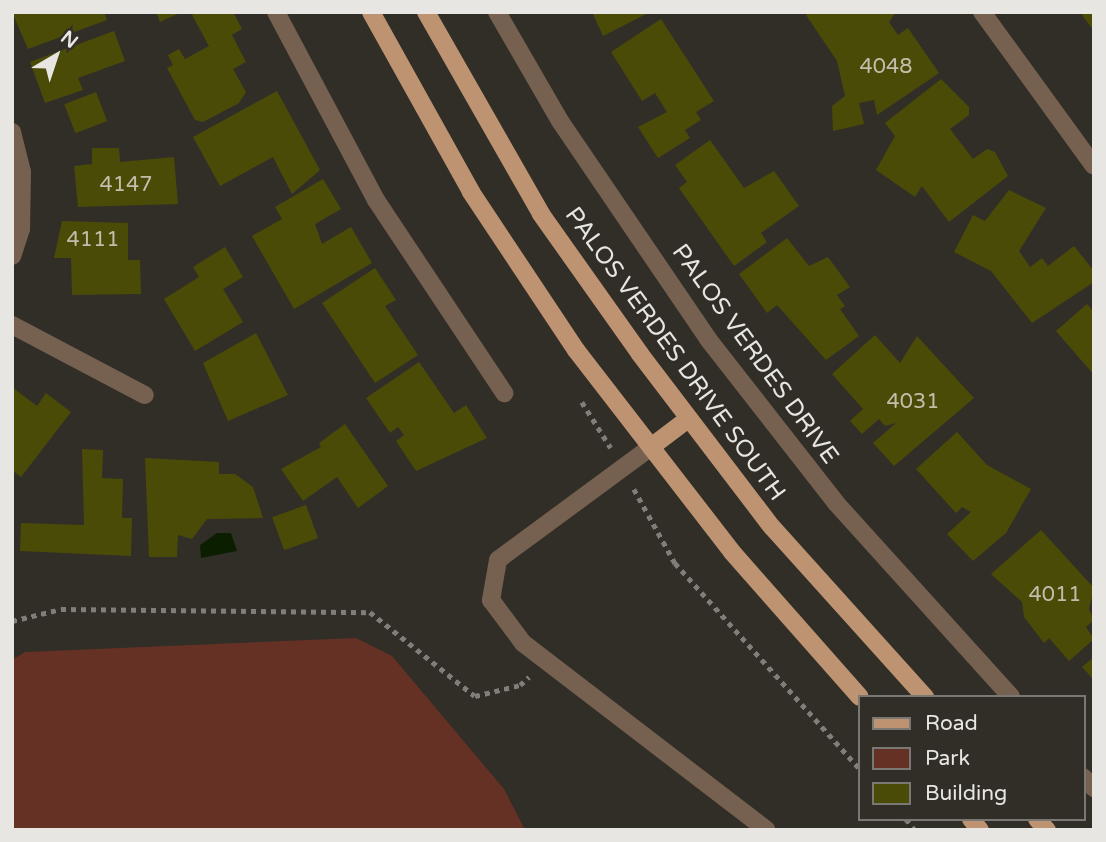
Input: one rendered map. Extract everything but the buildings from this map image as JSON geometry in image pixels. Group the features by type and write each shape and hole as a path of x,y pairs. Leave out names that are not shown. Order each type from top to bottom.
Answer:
{"main road":[{"path":"371,12 471,192 576,350 732,552 858,695"},
{"name":"PALOS VERDES DRIVE SOUTH","path":"425,12 541,214 688,418 772,527 923,695"},
{"path":"651,447 688,418"}],"street":[{"path":"276,12 376,200 504,393"},
{"name":"PALOS VERDES DRIVE","path":"497,12 560,121 708,339 836,503 1009,695"},
{"path":"982,12 1094,166"},
{"path":"12,132 22,172 21,229 12,256"},
{"path":"12,325 145,395"},
{"path":"651,447 498,560 491,600 523,643 767,830"}],"path":[{"path":"12,621 61,609 370,612 475,696 520,685 546,660"}],"green space":[{"path":"356,638 392,656 504,789 525,830 12,830 12,660 25,652"}],"shaded area":[{"path":"217,533 231,533 237,551 201,558 200,545"}]}
